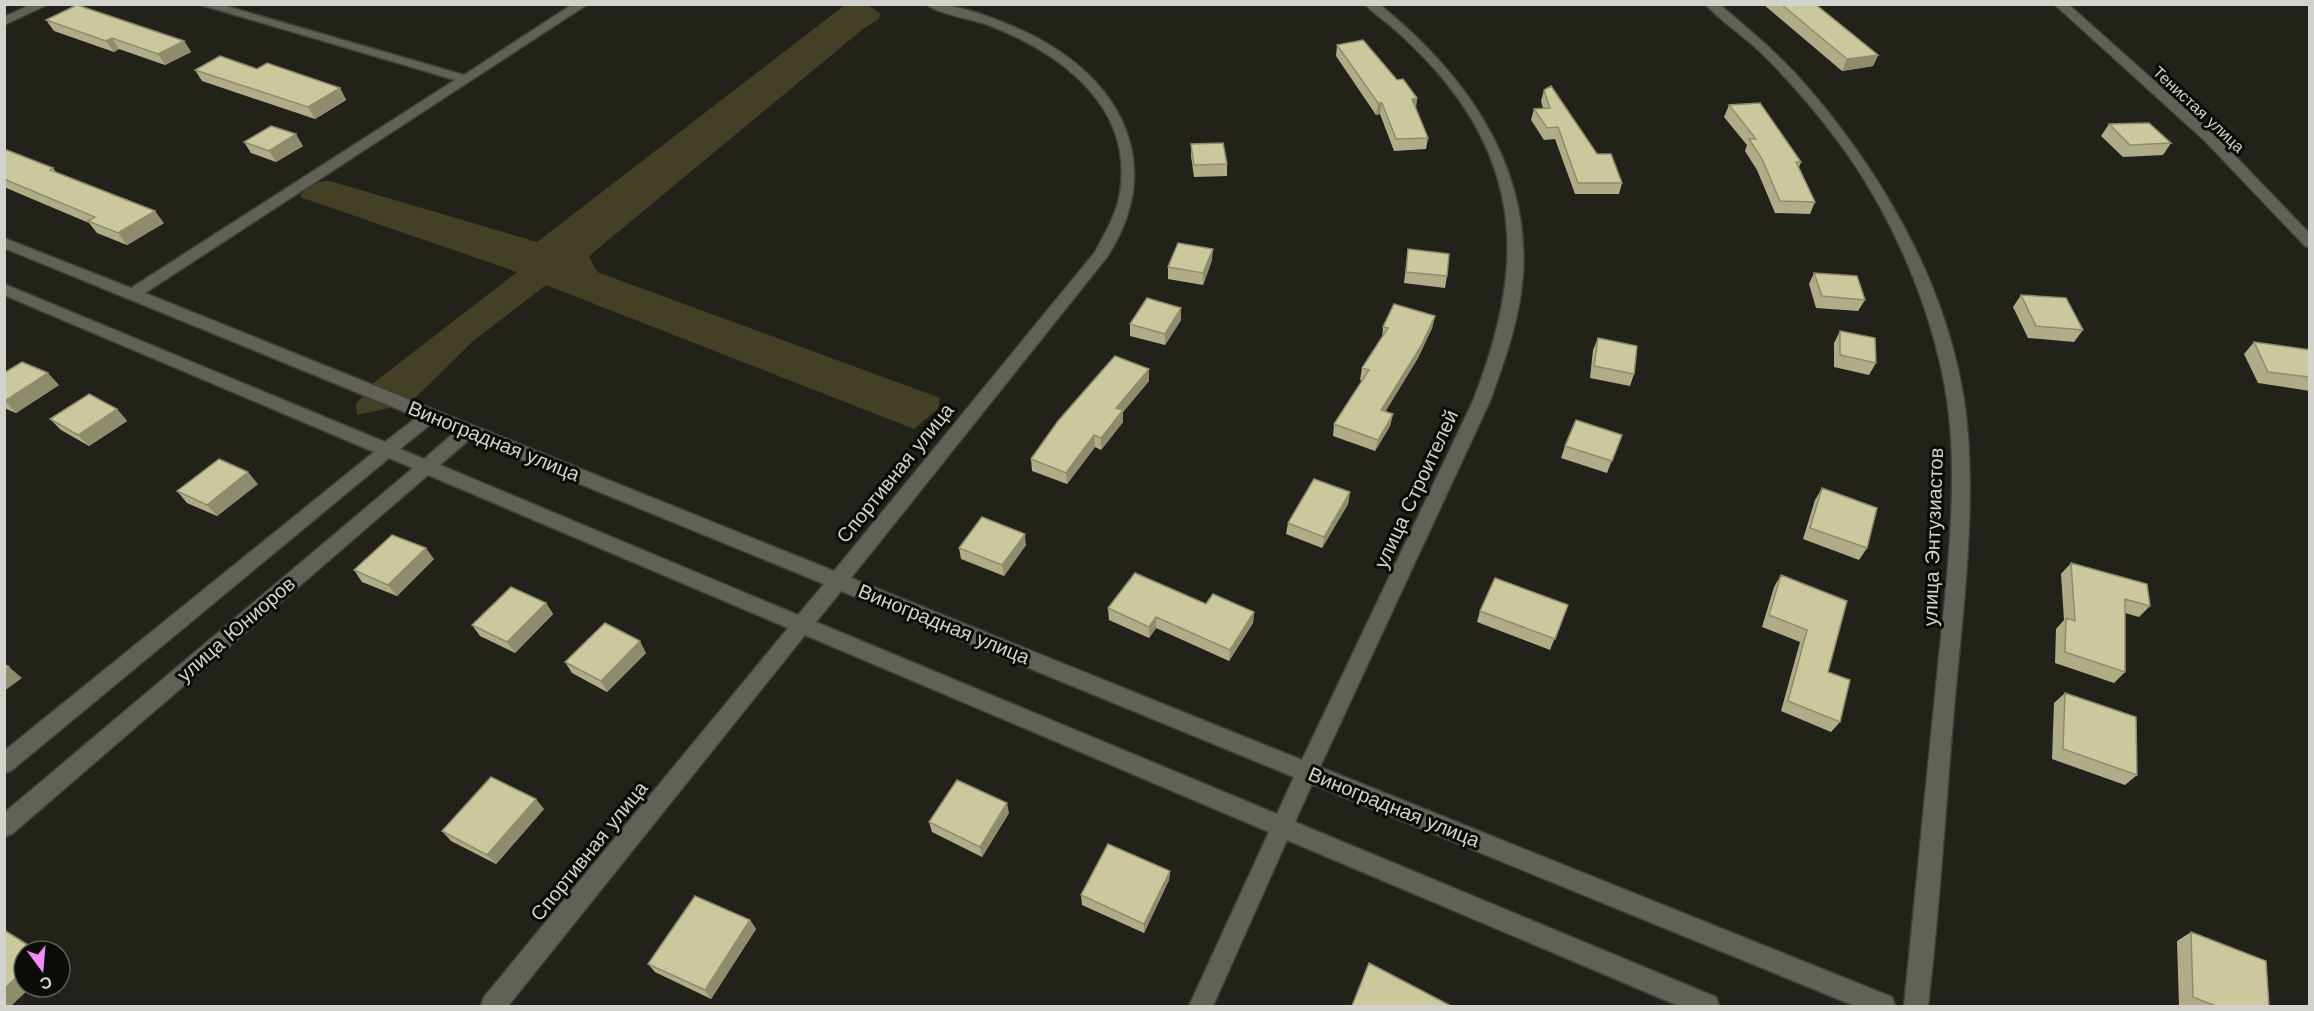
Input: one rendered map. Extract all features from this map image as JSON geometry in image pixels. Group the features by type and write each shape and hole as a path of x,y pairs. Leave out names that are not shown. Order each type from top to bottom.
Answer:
{"street":[{"path":"4,22 43,4"},
{"path":"204,4 465,79"},
{"path":"133,294 582,4"},
{"name":"Спортивная улица","path":"493,1006 1102,254 1123,212 1129,173 1124,136 1106,100 1075,66 1032,39 960,8 932,4"},
{"name":"улица Строителей","path":"1202,1006 1307,772 1479,409 1510,324 1516,241 1507,185 1487,134 1456,85 1418,43 1371,4"},
{"name":"улица Энтузиастов","path":"1711,4 1790,75 1857,157 1885,201 1908,246 1927,292 1947,360 1959,433 1959,556 1916,1006"},
{"name":"Тенистая улица","path":"2060,4 2210,138 2310,243"},
{"name":"Виноградная улица","path":"4,242 1883,1006"},
{"path":"4,289 1707,1006"},
{"name":"улица Юниоров","path":"4,764 429,415"},
{"name":"улица Юниоров","path":"4,827 468,431"}],"shaded area":[{"path":"845,5 867,5 880,13 879,19 863,29 589,256 597,272 940,398 938,409 914,429 546,285 472,342 416,397 398,406 357,415 356,404 376,381 517,272 300,197 308,186 330,181 537,242"}],"building":[{"path":"1781,4 1815,4 1878,55 1847,59"},
{"path":"77,5 184,41 158,54 112,38 106,41 46,20"},
{"path":"1363,40 1397,80 1403,79 1417,98 1412,99 1428,138 1396,139 1382,103 1378,103 1337,45"},
{"path":"220,56 257,69 267,63 340,88 308,107 195,70"},
{"path":"1551,86 1597,154 1611,154 1622,183 1578,183 1558,127 1547,128 1534,109 1550,108 1544,90"},
{"path":"1760,103 1801,162 1796,162 1815,202 1780,201 1762,159 1749,139 1756,139 1729,105"},
{"path":"2149,123 2171,143 2130,145 2109,124"},
{"path":"271,126 296,134 269,151 244,142"},
{"path":"1223,143 1227,164 1194,165 1191,144"},
{"path":"4,149 53,168 50,170 155,211 118,233 88,221 95,217 4,179"},
{"path":"1178,243 1213,249 1203,273 1168,267"},
{"path":"1408,249 1449,254 1447,276 1406,272"},
{"path":"1814,273 1857,276 1865,300 1822,296"},
{"path":"2021,295 2066,298 2083,330 2036,326"},
{"path":"1147,298 1181,308 1165,334 1130,324"},
{"path":"1394,304 1435,316 1421,346 1381,410 1393,414 1378,440 1334,424 1369,370 1362,368 1388,328 1383,327"},
{"path":"1840,331 1875,338 1876,363 1840,355"},
{"path":"1598,338 1637,346 1634,374 1594,366"},
{"path":"2254,342 2310,350 2310,377 2268,372"},
{"path":"1115,356 1149,369 1116,408 1123,410 1101,438 1094,435 1066,473 1031,459 1058,421"},
{"path":"22,362 48,373 5,401 4,373"},
{"path":"89,394 117,409 78,435 50,419"},
{"path":"1576,420 1622,435 1612,461 1565,446"},
{"path":"219,459 248,472 207,505 177,491"},
{"path":"1314,479 1350,492 1324,537 1288,523"},
{"path":"1822,488 1877,508 1867,548 1810,528"},
{"path":"982,517 1025,534 1002,565 959,548"},
{"path":"392,535 426,548 388,585 354,570"},
{"path":"2071,563 2147,584 2150,606 2125,599 2125,672 2065,652 2066,618 2075,621"},
{"path":"1135,573 1206,604 1213,594 1254,612 1230,650 1156,617 1149,627 1108,608"},
{"path":"1781,575 1847,601 1828,672 1850,680 1840,722 1788,701 1807,630 1769,615"},
{"path":"1495,578 1568,605 1555,639 1480,611"},
{"path":"511,587 546,603 507,642 472,625"},
{"path":"605,623 640,641 601,681 565,662"},
{"path":"2065,693 2136,717 2137,775 2063,749"},
{"path":"491,777 536,799 487,855 442,831"},
{"path":"957,780 1007,803 980,847 929,822"},
{"path":"1108,844 1170,871 1144,924 1081,895"},
{"path":"695,896 750,920 705,990 648,964"},
{"path":"4,930 18,939 12,939 12,981 4,989"},
{"path":"2191,932 2266,961 2269,1006 2216,1006 2193,997"},
{"path":"1369,963 1451,1006 1352,1006"}]}
